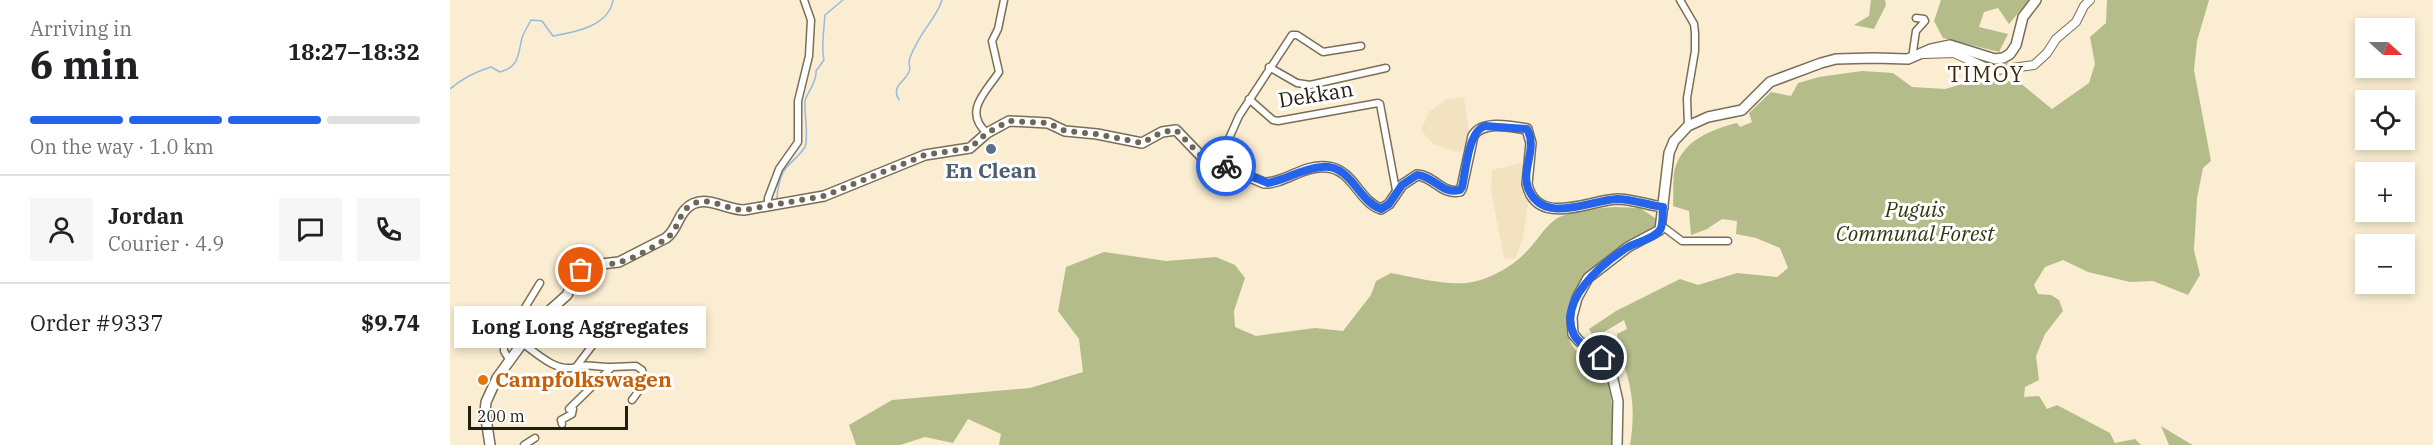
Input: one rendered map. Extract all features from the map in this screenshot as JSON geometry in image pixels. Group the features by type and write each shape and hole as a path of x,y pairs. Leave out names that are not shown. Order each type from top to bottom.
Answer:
{"main road":[{"path":"1617,445 1618,401 1611,371 1602,358 1579,341 1574,334 1572,317 1577,298 1588,278 1628,247 1657,233 1662,226 1669,153 1674,141 1688,126 1708,117 1742,110 1770,82 1836,59 1916,56 1940,46 1950,45 1995,59 2003,58 2010,54 2016,45 2023,17 2036,0"},
{"path":"490,445 485,420 486,402 497,378 546,312 567,295 576,275 581,270 592,265 619,262 666,238 672,233 682,212 690,205 704,201 737,210 831,194 925,155 970,148 987,133 1009,121 1048,123 1065,131 1097,134 1142,143 1162,132 1176,130 1201,156 1268,183 1308,169 1325,166 1335,168 1355,185 1370,203 1381,209 1389,204 1396,190 1417,175 1430,179 1445,190 1460,190 1476,130 1485,126 1514,127 1527,129 1531,136 1527,184 1529,191 1539,202 1564,210 1616,199 1663,207"}],"street":[{"path":"768,206 768,198 778,169 798,142 798,101 810,47 811,20 804,0"},
{"path":"987,133 978,120 977,108 981,97 999,72 992,41 998,29 1004,0"},
{"path":"1680,0 1694,24 1695,33 1695,51 1687,98 1688,126"},
{"path":"1916,18 1925,21 1916,31 1916,56 1954,53 1998,70 2034,65 2047,53 2056,39 2076,22 2084,6 2090,0"},
{"path":"1218,162 1234,124 1292,34 1323,52 1361,46"},
{"path":"1269,67 1297,83 1310,85 1386,68"},
{"name":"Dekkan","path":"1249,99 1273,120 1278,121 1380,104 1396,190"},
{"path":"1662,226 1682,241 1728,240"},
{"path":"510,360 504,351 504,342 540,282"},
{"path":"576,367 598,338"},
{"path":"522,344 559,368 589,364 601,368 636,366 642,370 644,377 632,400"},
{"path":"562,424 561,420 572,414 573,410 568,409 612,367"},
{"path":"524,445 535,438"}],"shaded area":[{"path":"1464,97 1470,137 1468,148 1458,152 1433,144 1421,130 1429,112 1447,99"},
{"path":"1522,163 1529,198 1523,238 1515,259 1504,258 1491,191 1492,170"}],"green space":[{"path":"1871,0 1885,0 1886,5 1874,29 1854,25 1869,16"},
{"path":"1941,0 2029,0 2009,24 1998,8 1984,12 1979,27 2008,34 1999,52 1943,38 1934,21"},
{"name":"Puguis Communal Forest","path":"2107,0 2209,0 2197,41 2194,70 2211,161 2203,168 2197,198 2194,250 2200,275 2188,295 2153,281 2130,282 2088,272 2063,260 2045,267 2034,285 2038,294 2051,295 2059,300 2063,311 2045,334 2036,356 2039,380 2025,387 2024,397 2039,396 2047,409 2057,405 2110,433 2115,443 2135,439 2141,445 1630,445 1632,401 1617,334 1627,329 1624,320 1594,338 1589,329 1616,311 1680,279 1698,285 1737,273 1777,277 1788,268 1780,248 1756,238 1736,234 1737,221 1722,219 1707,229 1691,235 1689,211 1673,206 1675,168 1679,158 1691,143 1717,129 1737,123 1740,127 1752,122 1749,113 1771,92 1791,96 1798,83 1819,77 1862,71 1893,73 1912,87 1945,89 1980,79 2019,82 2052,109 2089,83 2095,64 2090,37 2106,23"},
{"path":"1615,207 1640,208 1655,218 1657,224 1642,237 1627,243 1607,257 1588,274 1579,285 1571,303 1568,322 1570,340 1576,351 1607,372 1615,426 1611,445 999,445 1001,434 968,419 953,443 925,437 900,445 856,445 849,425 892,400 1030,388 1083,372 1079,339 1058,311 1066,267 1104,252 1166,261 1216,257 1235,265 1245,278 1234,311 1235,327 1256,336 1315,328 1343,331 1371,295 1376,281 1391,273 1444,282 1465,283 1480,280 1514,263 1556,219 1576,212"},
{"path":"2161,426 2189,443 2193,445 2169,445"}],"waterway":[{"path":"450,89 469,76 485,69 491,67 500,72 511,67 517,59 522,38 531,20 542,21 553,36 581,30 605,16 613,0"},
{"path":"777,199 779,183 784,171 805,147 805,101 815,80 816,71 824,60 825,15 843,0"},
{"path":"899,100 896,91 910,71 911,55 942,0"}],"way so far":[{"path":"581,270 596,264 619,262 659,243 671,235 682,212 699,201 744,210 824,196 925,155 970,148 987,133 1009,121 1048,123 1065,131 1097,134 1142,143 1162,132 1176,130 1201,156 1226,166"}],"place":[{"name":"En Clean","path":"991,149"},
{"name":"Long Long Aggregates","path":"581,270"},
{"name":"Campfolkswagen","path":"483,380"}],"district":[{"name":"TIMOY","path":"1986,74"}],"route":[{"path":"1226,166 1264,183 1271,183 1308,169 1325,166 1335,168 1344,174 1370,203 1381,209 1389,204 1396,190 1417,175 1430,179 1445,190 1451,192 1460,190 1473,136 1478,128 1485,126 1527,129 1531,136 1527,172 1528,188 1539,202 1559,210 1616,199 1663,207 1660,230 1628,247 1597,270 1588,278 1577,298 1571,324 1574,334 1579,341 1602,358"}]}
